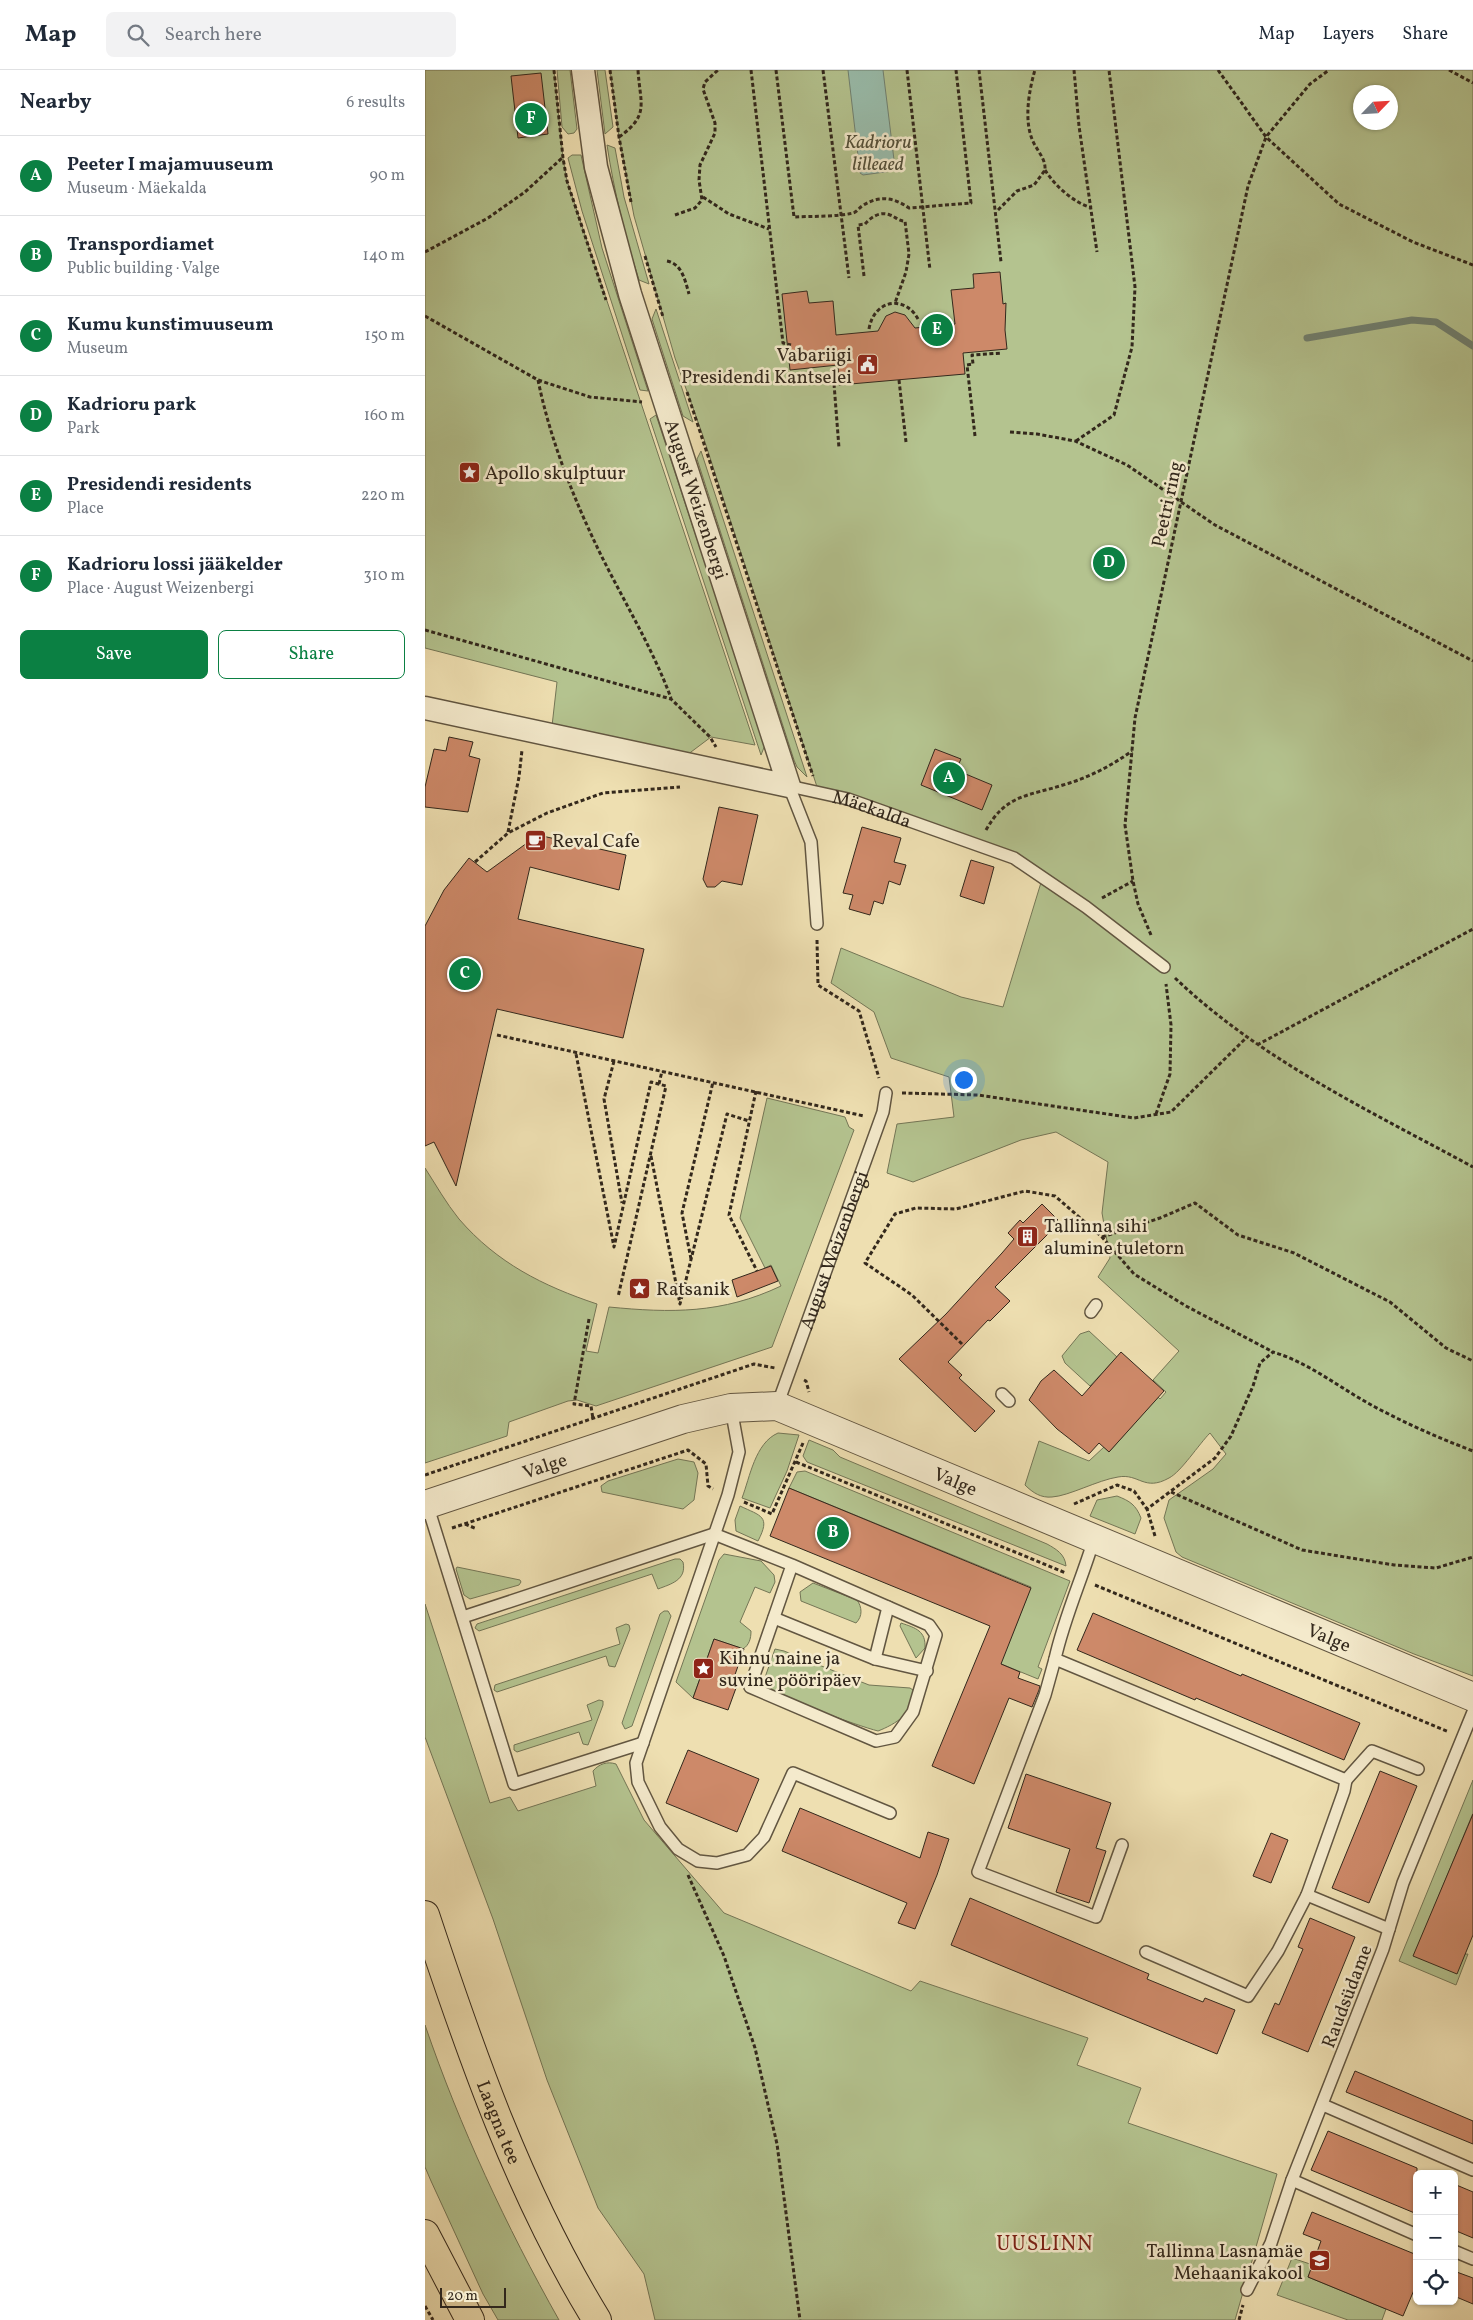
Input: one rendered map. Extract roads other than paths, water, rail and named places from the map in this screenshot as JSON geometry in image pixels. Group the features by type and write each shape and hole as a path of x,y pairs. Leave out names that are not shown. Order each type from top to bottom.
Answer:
{"main road":[{"name":"Laagna tee","path":"425,1915 499,2122 541,2219 597,2320"},
{"path":"425,2234 470,2320"}],"street":[{"name":"August Weizenbergi","path":"583,70 596,166 612,232 630,294 789,786"},
{"name":"Mäekalda","path":"425,708 789,786"},
{"name":"Valge","path":"426,1505 521,1475 683,1419 731,1408 777,1406 1473,1697"}],"lane":[{"name":"Mäekalda","path":"789,786 848,799 1014,858 1086,907 1164,968"},
{"name":"August Weizenbergi","path":"789,786 811,842 817,924"},
{"name":"August Weizenbergi","path":"777,1406 883,1112 886,1093"},
{"path":"731,1408 739,1452 728,1495 636,1763 638,1782 660,1827 678,1850 698,1861 717,1863 747,1855 764,1837 793,1773 890,1812"},
{"path":"426,1505 437,1533 515,1784 643,1743"},
{"path":"463,1618 714,1534 792,1565 929,1625 936,1636 927,1671 913,1712 895,1737 875,1741 750,1687 792,1565"},
{"path":"1094,1539 1082,1580 1060,1639 1045,1695 978,1872 1096,1917 1122,1845"},
{"path":"875,1659 888,1607"},
{"path":"773,1618 875,1659 927,1671"},
{"path":"1055,1659 1346,1780"},
{"name":"Raudsüdame","path":"1247,2290 1271,2243 1292,2180 1323,2106 1389,1929 1403,1883 1464,1738 1473,1712"},
{"path":"1147,1952 1248,1996 1278,1950 1307,1895 1344,1792 1346,1780 1371,1751 1418,1769"},
{"path":"1307,1895 1389,1929"},
{"path":"1323,2106 1473,2170"},
{"path":"1292,2180 1413,2233"},
{"path":"1458,2253 1473,2259"}],"waterway":[{"path":"1307,338 1412,320 1436,322 1473,346"}],"place":[{"name":"Kadrioru lossi jääkelder","path":"531,119"},
{"name":"Presidendi residents","path":"937,330"},
{"name":"Vabariigi Presidendi Kantselei","path":"868,365"},
{"name":"Apollo skulptuur","path":"469,472"},
{"name":"Kadrioru park","path":"1109,563"},
{"name":"Peeter I majamuuseum","path":"949,778"},
{"name":"Reval Cafe","path":"536,840"},
{"name":"Kumu kunstimuuseum","path":"465,974"},
{"name":"Tallinna sihi alumine tuletorn","path":"1028,1236"},
{"name":"Ratsanik","path":"640,1288"},
{"name":"Transpordiamet","path":"833,1533"},
{"name":"Kihnu naine ja suvine pööripäev","path":"703,1668"},
{"name":"Tallinna Lasnamäe Mehaanikakool","path":"1319,2261"}],"district":[{"name":"UUSLINN","path":"1045,2243"}],"park label":[{"name":"Kadrioru lilleaed","path":"878,152"}]}
